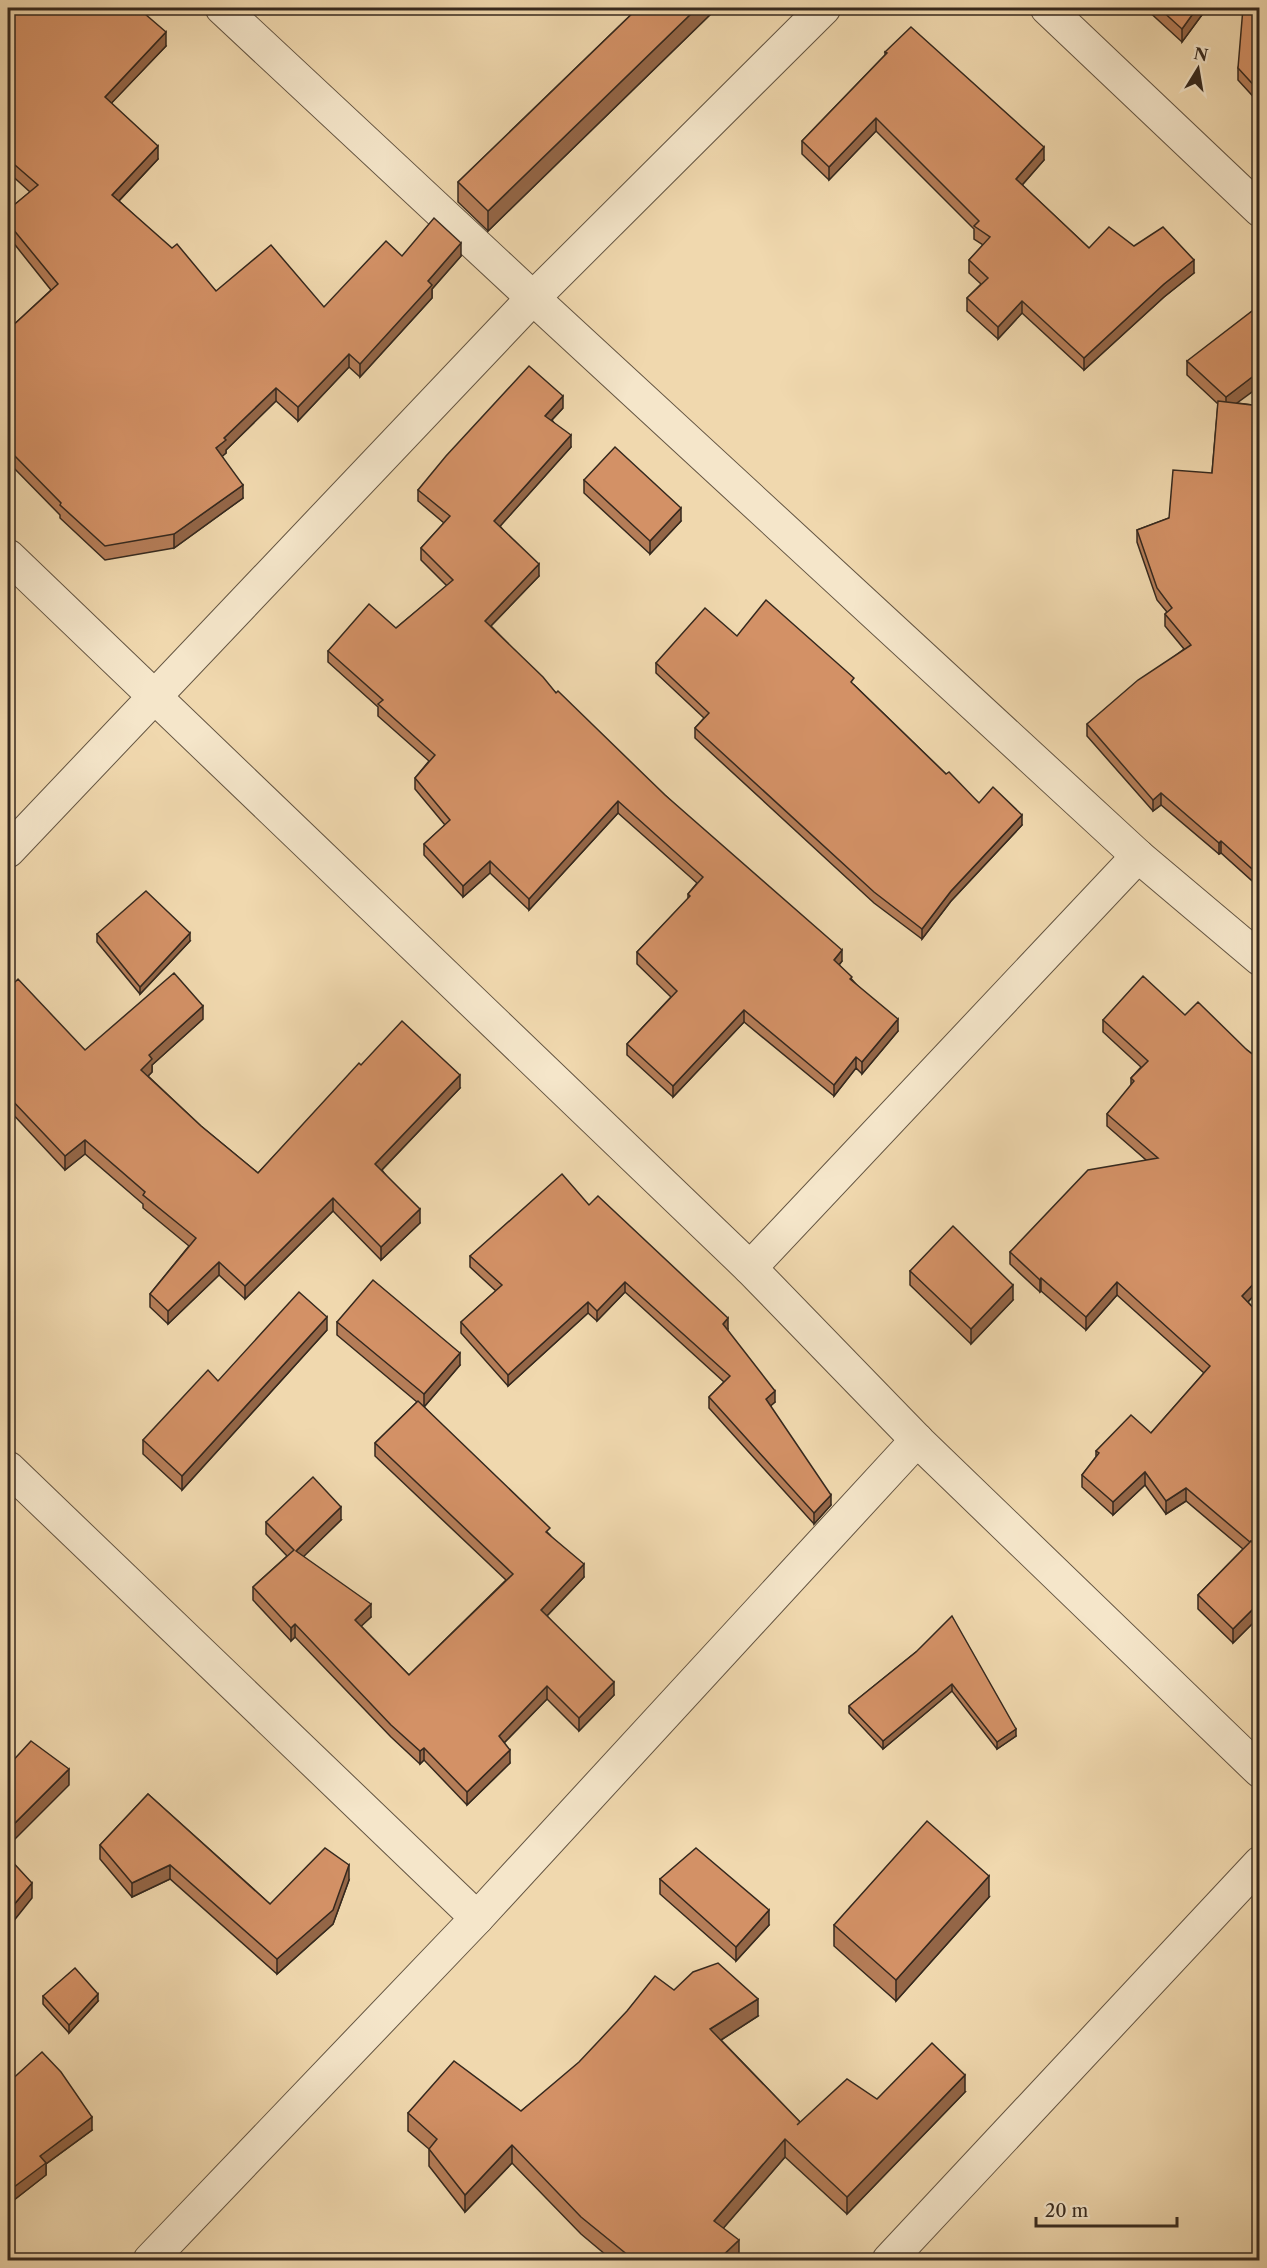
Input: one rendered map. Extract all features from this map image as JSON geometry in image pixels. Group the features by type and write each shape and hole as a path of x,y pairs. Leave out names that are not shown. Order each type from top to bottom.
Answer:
{"street":[{"path":"222,8 1138,856 1260,959"},
{"path":"8,851 533,298 824,8"},
{"path":"1047,8 1260,210"},
{"path":"8,556 750,1269 917,1440 1260,1771"},
{"path":"750,1269 1138,856"},
{"path":"150,2260 477,1918 917,1440"},
{"path":"8,1468 477,1918"},
{"path":"889,2260 1260,1863"}],"building":[{"path":"8,8 93,8 98,13 103,8 138,8 166,32 105,97 158,146 112,195 172,248 177,244 216,291 271,245 324,307 386,241 402,256 434,218 461,243 428,281 432,285 360,364 349,354 298,407 276,388 224,438 226,440 216,448 243,485 174,534 105,546 60,505 61,503 8,449 8,330 58,284 8,223 8,210 38,185 8,159"},
{"path":"638,8 697,8 488,211 458,182"},
{"path":"1159,8 1197,8 1182,29"},
{"path":"1243,8 1260,8 1260,92 1238,68"},
{"path":"911,27 1044,147 1016,179 1089,248 1109,227 1134,246 1163,227 1194,260 1164,284 1084,358 1022,301 998,327 967,298 988,278 969,260 990,237 974,226 979,221 876,118 829,167 802,141"},
{"path":"1256,308 1260,311 1260,371 1226,397 1187,361"},
{"path":"529,366 563,396 545,416 571,435 494,521 539,564 485,621 543,677 556,693 558,691 665,795 842,950 834,960 852,977 850,979 898,1019 862,1062 856,1057 834,1085 744,1010 673,1086 627,1044 677,991 637,952 690,896 688,894 703,877 618,801 529,899 490,861 463,886 424,844 450,820 415,778 435,755 378,704 383,700 328,651 369,604 396,628 453,580 421,548 450,516 418,490 446,456"},
{"path":"1218,401 1260,406 1260,876 1161,793 1153,800 1087,724 1138,680 1191,645 1165,614 1172,608 1157,588 1137,530 1169,518 1173,470 1212,473"},
{"path":"615,447 681,508 650,541 584,480"},
{"path":"766,600 854,678 851,682 946,774 949,772 979,803 993,787 1022,815 951,891 922,929 874,892 695,728 709,713 656,663 705,608 737,636"},
{"path":"146,891 190,933 140,987 97,934"},
{"path":"174,973 203,1006 149,1055 152,1059 141,1070 201,1126 258,1173 359,1063 361,1065 402,1021 460,1075 375,1164 420,1209 381,1247 333,1198 245,1286 219,1262 168,1311 150,1294 196,1238 143,1195 145,1192 85,1140 65,1156 8,1096 8,989 18,979 85,1050"},
{"path":"1143,976 1185,1015 1198,1002 1260,1060 1260,1277 1242,1296 1260,1315 1260,1550 1186,1488 1166,1501 1145,1472 1113,1502 1082,1475 1099,1453 1096,1451 1131,1415 1151,1433 1210,1366 1117,1282 1086,1317 1010,1252 1088,1170 1158,1158 1107,1114 1134,1081 1131,1078 1148,1061 1103,1020"},
{"path":"562,1174 589,1205 598,1196 728,1318 723,1324 775,1391 766,1399 831,1495 814,1513 709,1397 730,1376 625,1282 597,1311 588,1302 508,1375 461,1322 502,1285 470,1256"},
{"path":"953,1226 1013,1285 971,1329 910,1271"},
{"path":"373,1280 460,1353 424,1394 337,1322"},
{"path":"299,1292 327,1317 182,1476 143,1440 208,1370 218,1381"},
{"path":"418,1401 550,1528 546,1532 584,1564 541,1610 614,1682 579,1718 547,1686 499,1736 510,1750 467,1792 424,1748 420,1751 391,1725 295,1624 291,1628 253,1587 294,1550 266,1522 313,1477 341,1507 296,1551 371,1604 355,1620 409,1675 513,1574 375,1443"},
{"path":"1251,1541 1260,1550 1260,1602 1233,1629 1198,1595"},
{"path":"952,1616 1016,1729 997,1742 952,1684 883,1741 849,1706 916,1652"},
{"path":"31,1741 69,1769 8,1830 8,1766"},
{"path":"148,1794 270,1904 325,1848 349,1865 333,1910 277,1959 170,1865 132,1883 100,1845"},
{"path":"927,1821 989,1876 896,1980 834,1925"},
{"path":"696,1848 769,1910 736,1947 660,1879"},
{"path":"8,1857 32,1883 8,1912"},
{"path":"718,1963 758,1999 710,2029 800,2122 797,2125 847,2079 877,2099 932,2043 965,2075 847,2197 785,2139 714,2221 739,2240 718,2260 634,2260 581,2217 512,2145 465,2195 429,2149 437,2139 408,2113 454,2061 521,2111 579,2062 627,2011 655,1976 674,1990 693,1972"},
{"path":"75,1968 98,1994 69,2025 43,1996"},
{"path":"42,2052 61,2072 92,2117 40,2156 46,2163 14,2187 8,2179 8,2083"}]}
